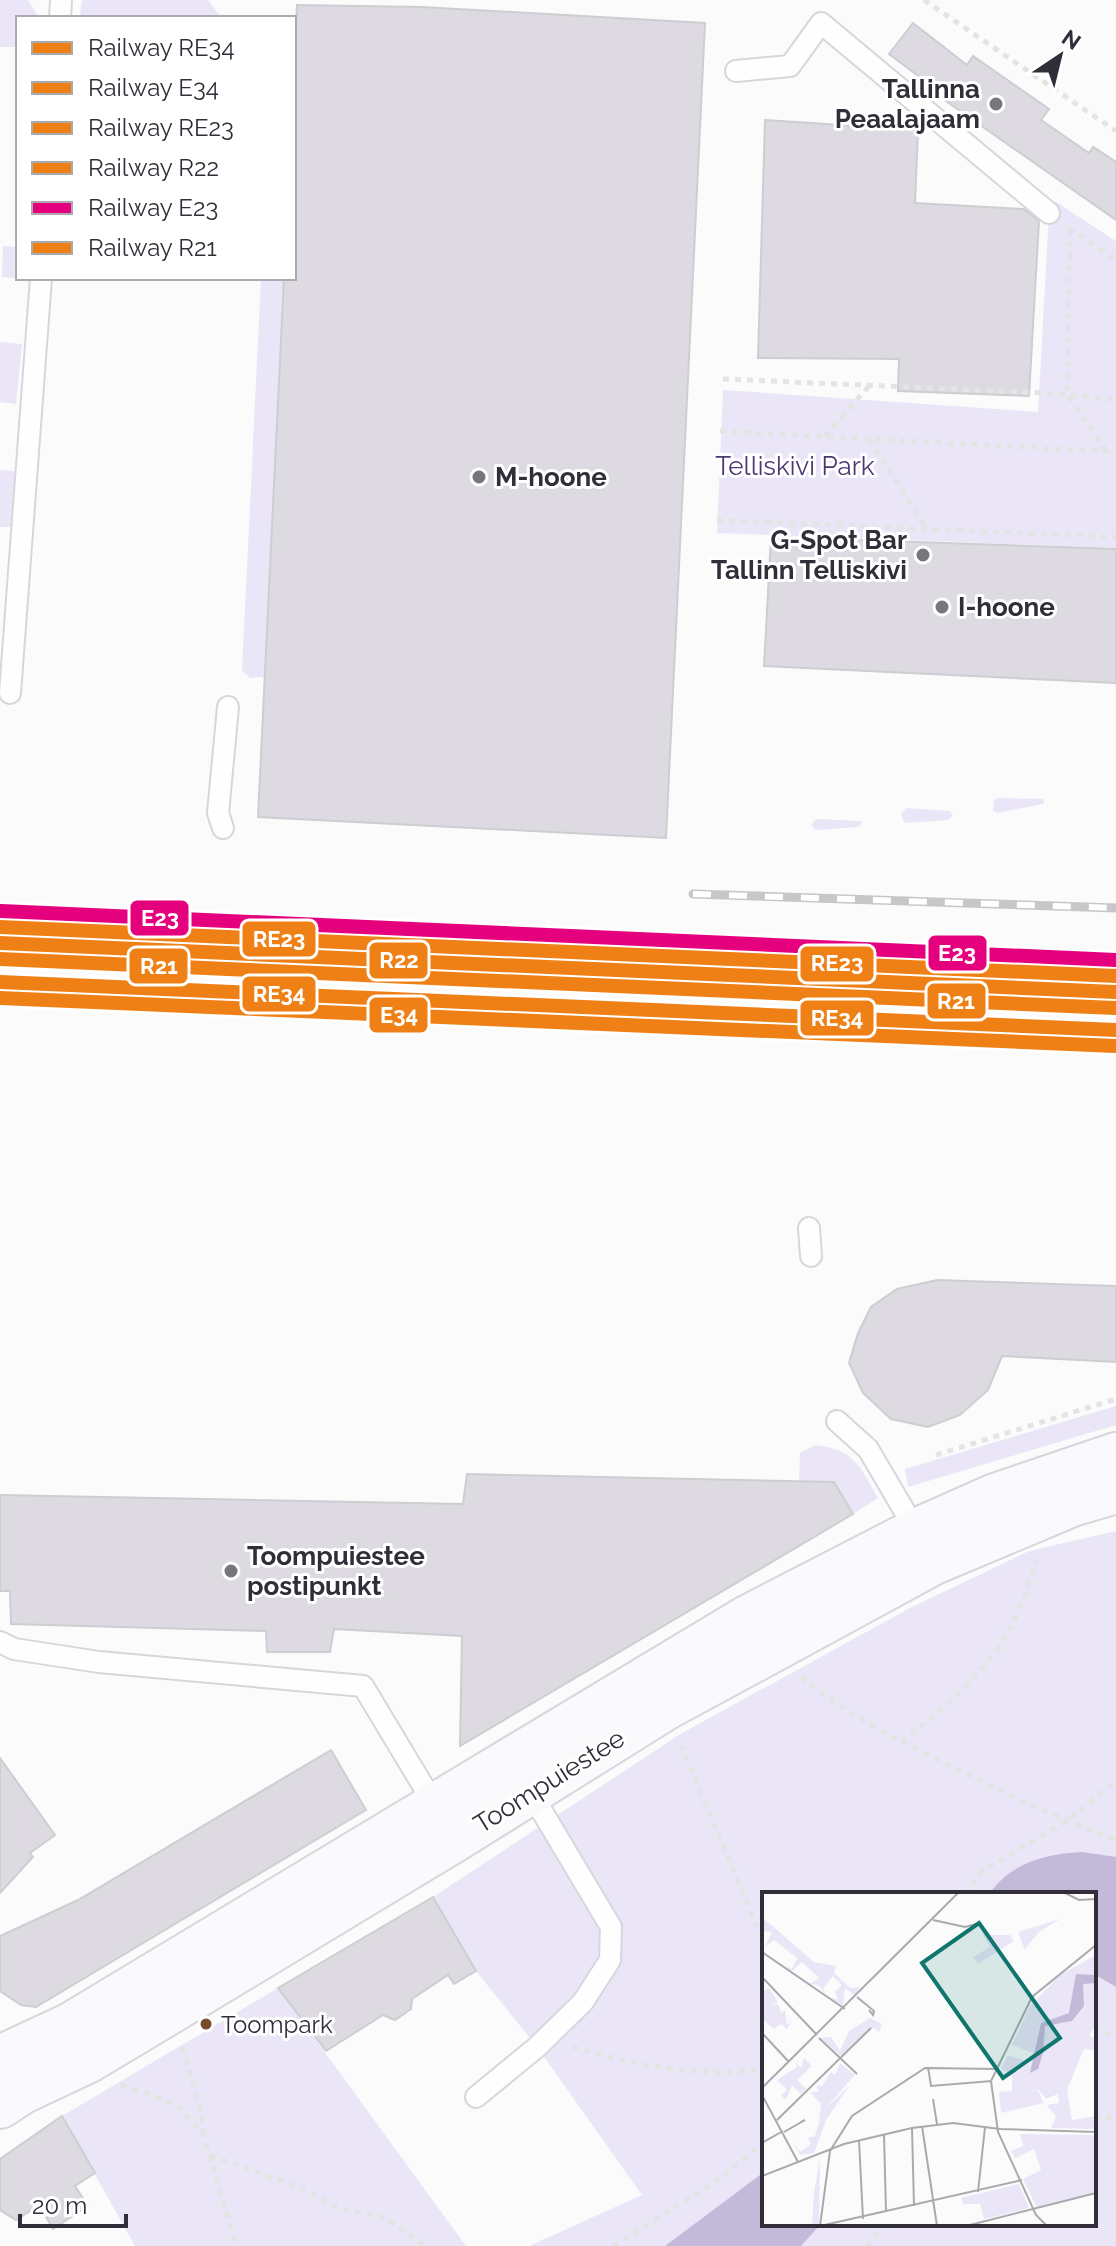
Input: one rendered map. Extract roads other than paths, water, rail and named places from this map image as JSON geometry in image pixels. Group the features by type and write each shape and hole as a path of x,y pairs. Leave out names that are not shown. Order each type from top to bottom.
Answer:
{"main road":[{"name":"Toompuiestee","path":"0,2058 69,2026 446,1822 531,1793 925,1546 995,1496 1116,1455"},
{"name":"Toompuiestee","path":"0,2106 23,2091 89,2060 747,1618 925,1546 1116,1491"}],"lane":[{"path":"736,71 790,66 821,23 1049,213"},
{"path":"10,693 41,280"},
{"path":"223,828 218,813 228,707"},
{"path":"809,1228 811,1256"},
{"path":"837,1421 868,1449 925,1546"},
{"path":"0,1642 14,1649 99,1662 363,1686 446,1822"},
{"path":"476,2097 583,2002 610,1960 611,1927 531,1793"}],"railway":[{"path":"693,894 1116,908"}],"rail line":[{"name":"E23","path":"1,911 1116,960"},
{"name":"RE23","path":"0,927 1116,976"},
{"name":"R22","path":"0,943 1115,992"},
{"name":"R21","path":"0,959 1115,1008"},
{"name":"RE34","path":"0,982 1116,1030"},
{"name":"E34","path":"0,998 1115,1046"}],"place":[{"name":"Tallinna Peaalajaam","path":"996,104"},
{"name":"M-hoone","path":"479,477"},
{"name":"G-Spot Bar Tallinn Telliskivi","path":"923,555"},
{"name":"I-hoone","path":"942,607"},
{"name":"Toompuiestee postipunkt","path":"231,1571"},
{"name":"Toompark","path":"206,2024"}],"park label":[{"name":"Telliskivi Park","path":"795,466"}]}
